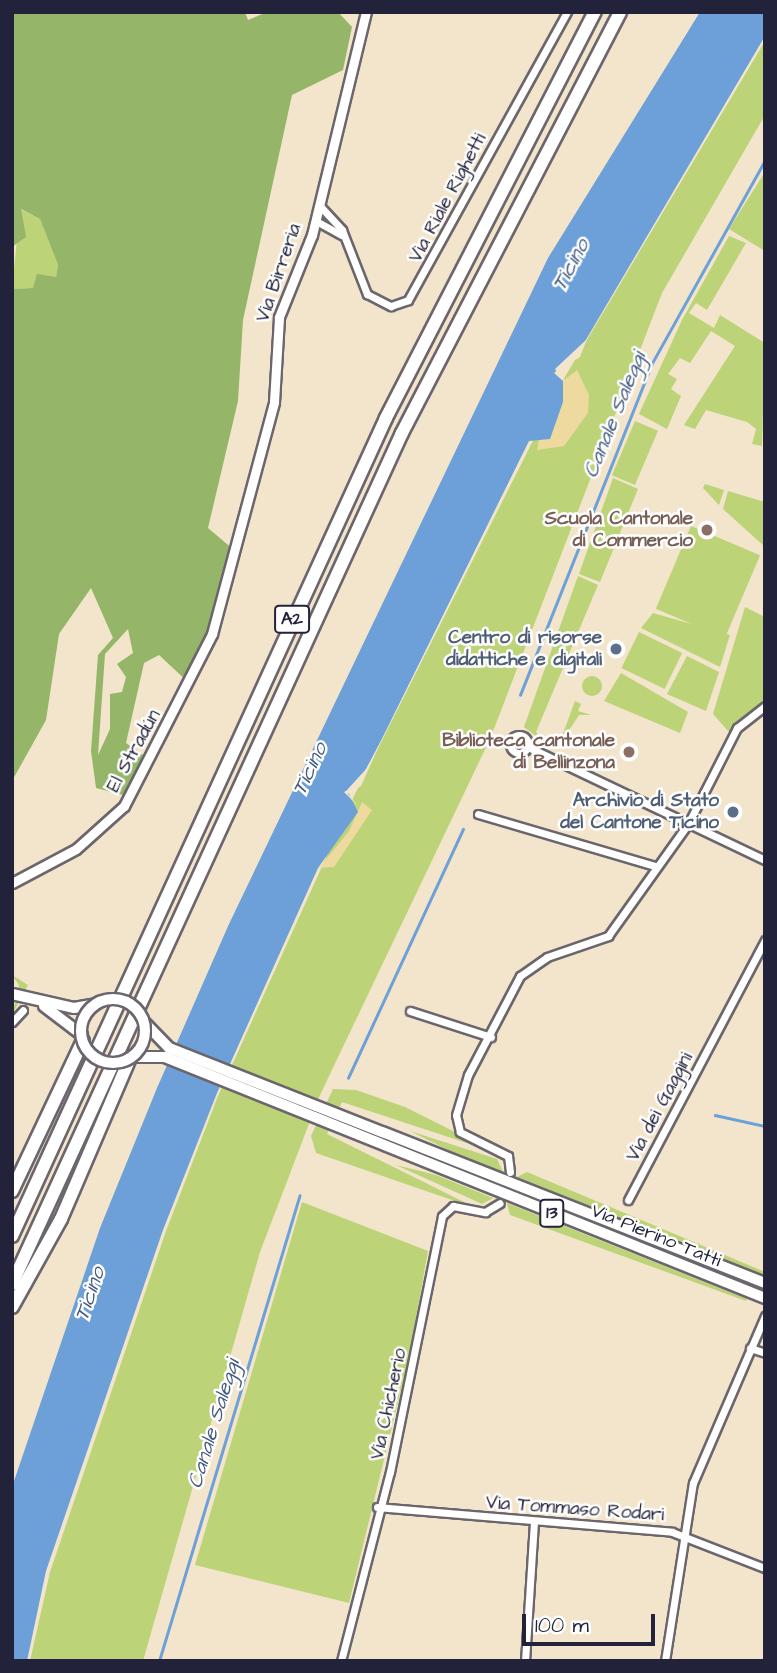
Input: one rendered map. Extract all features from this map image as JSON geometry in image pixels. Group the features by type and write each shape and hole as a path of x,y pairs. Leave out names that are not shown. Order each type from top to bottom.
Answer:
{"highway":[{"name":"A2","path":"12,1236 392,406 595,12"},
{"name":"A2","path":"12,1284 402,433 620,12"},
{"path":"12,1191 82,1038"},
{"path":"12,1307 79,1179 131,1058"}],"main road":[{"path":"13,995 38,1003 80,1009 96,1004 125,1002 145,1023 144,1042 131,1058 101,1061 82,1038 38,1003"},
{"path":"82,1038 96,1004"},
{"name":"13","path":"145,1023 169,1048 342,1123"},
{"name":"13","path":"131,1058 165,1057 342,1123"},
{"name":"Via Pierino Tatti","path":"342,1123 765,1283"},
{"name":"Via Pierino Tatti","path":"342,1123 765,1298"}],"street":[{"name":"Via Birreria","path":"226,587 274,402 279,317 316,221 366,12"},
{"name":"Via Riale Righetti","path":"319,205 341,235 369,297 391,306 408,300 567,12"},
{"path":"316,221 341,235"},
{"name":"El Stradún","path":"12,883 76,849 131,796 212,634 226,587"},
{"path":"510,1172 508,1156 460,1132 456,1122 463,1088 525,971 606,937 688,824 737,728 765,706"},
{"path":"528,747 765,860"},
{"path":"478,814 655,866"},
{"name":"Via dei Gaggini","path":"628,1200 765,940"},
{"path":"12,1022 23,1010"},
{"path":"410,1011 491,1037"},
{"name":"Via Chicherio","path":"341,1661 377,1507 415,1363 442,1216 453,1206 485,1212 500,1203"},
{"path":"665,1661 681,1534 712,1428 765,1316"},
{"path":"750,1348 765,1353"},
{"name":"Via Tommaso Rodari","path":"377,1507 681,1534 765,1568"},
{"path":"526,1661 534,1522"}],"green space":[{"path":"12,12 245,12 248,20 267,12 338,12 352,27 343,70 292,95 243,320 238,401 208,528 234,550 222,606 189,683 159,655 144,663 126,743 146,757 123,795 96,788 91,751 98,655 113,638 91,588 59,634 46,720 12,781 12,289 33,288 37,274 56,277 58,265 40,219 21,209 26,237 12,247","holes":["128,629 133,653 117,664 126,677 122,692 110,694 110,729 98,755 105,654"]},
{"path":"765,41 765,115 662,293 490,739 320,1095 260,1252 143,1661 30,1661 50,1572 166,1231 218,1096 354,796 566,375"},
{"path":"765,172 765,251 729,229"},
{"path":"20,209 40,219 58,265 56,277 33,288 12,289"},
{"path":"729,236 746,243 707,310 696,303 689,313 714,328 720,315 765,343 762,446 752,444 756,429 747,422 706,410 695,429 684,425 735,346 711,331 690,363 680,358 668,374 677,379 671,389 681,396 667,429 639,414 682,320"},
{"path":"635,421 658,431 635,485 612,475"},
{"path":"613,478 638,489 600,582 579,574"},
{"path":"705,484 724,490 719,505 703,488"},
{"path":"728,491 765,502 764,546 723,509"},
{"path":"691,526 760,555 725,638 656,609"},
{"path":"578,576 598,585 536,732 541,740 524,727"},
{"path":"745,607 765,617 765,702 729,732 713,714"},
{"path":"653,613 730,635 720,667 641,628"},
{"path":"639,632 682,653 665,689 621,668"},
{"path":"687,656 719,672 706,711 667,694"},
{"path":"621,673 688,712 680,733 604,701"},
{"path":"592,676 599,679 602,686 599,693 592,696 585,693 582,686 585,679"},
{"path":"575,701 581,704 578,711 591,715 579,715 558,747"},
{"path":"12,975 28,985 12,1015 19,985"},
{"path":"333,1089 356,1090 405,1107 497,1153 342,1102 327,1134 478,1209 316,1153 311,1136"},
{"path":"410,1131 497,1159 503,1172 448,1150"},
{"path":"396,1165 436,1175 493,1198 482,1204"},
{"path":"527,1172 765,1272 765,1276 517,1177"},
{"path":"302,1202 428,1251 409,1357 349,1603 195,1565"},
{"path":"507,1203 747,1299 746,1301 510,1215"}],"sand":[{"path":"577,370 589,395 588,413 564,446 537,450 539,439 550,439 563,381"},
{"path":"362,802 372,810 334,867 319,868 349,831"}],"water":[{"name":"Ticino","path":"700,12 765,12 765,36 577,355 554,373 563,381 563,402 550,439 529,441 368,767 347,790 358,812 318,868 217,1093 163,1230 46,1571 27,1661 12,1661 12,1487 100,1228 157,1088 229,924 548,258"}],"pier":[{"path":"587,339 580,357 558,371 563,381 555,369"},
{"path":"383,737 361,786 348,794 359,807 344,792 358,784"}],"waterway":[{"name":"Canale Saleggi","path":"520,695 651,365 765,160"},
{"name":"Canale Saleggi","path":"348,1078 463,829"},
{"path":"715,1115 765,1126"},
{"name":"Canale Saleggi","path":"159,1661 299,1196"}],"place":[{"name":"Scuola Cantonale di Commercio","path":"707,530"},
{"name":"Centro di risorse didattiche e digitali","path":"616,649"},
{"name":"Biblioteca cantonale di Bellinzona","path":"629,752"},
{"name":"Archivio di Stato del Cantone Ticino","path":"733,812"}]}
